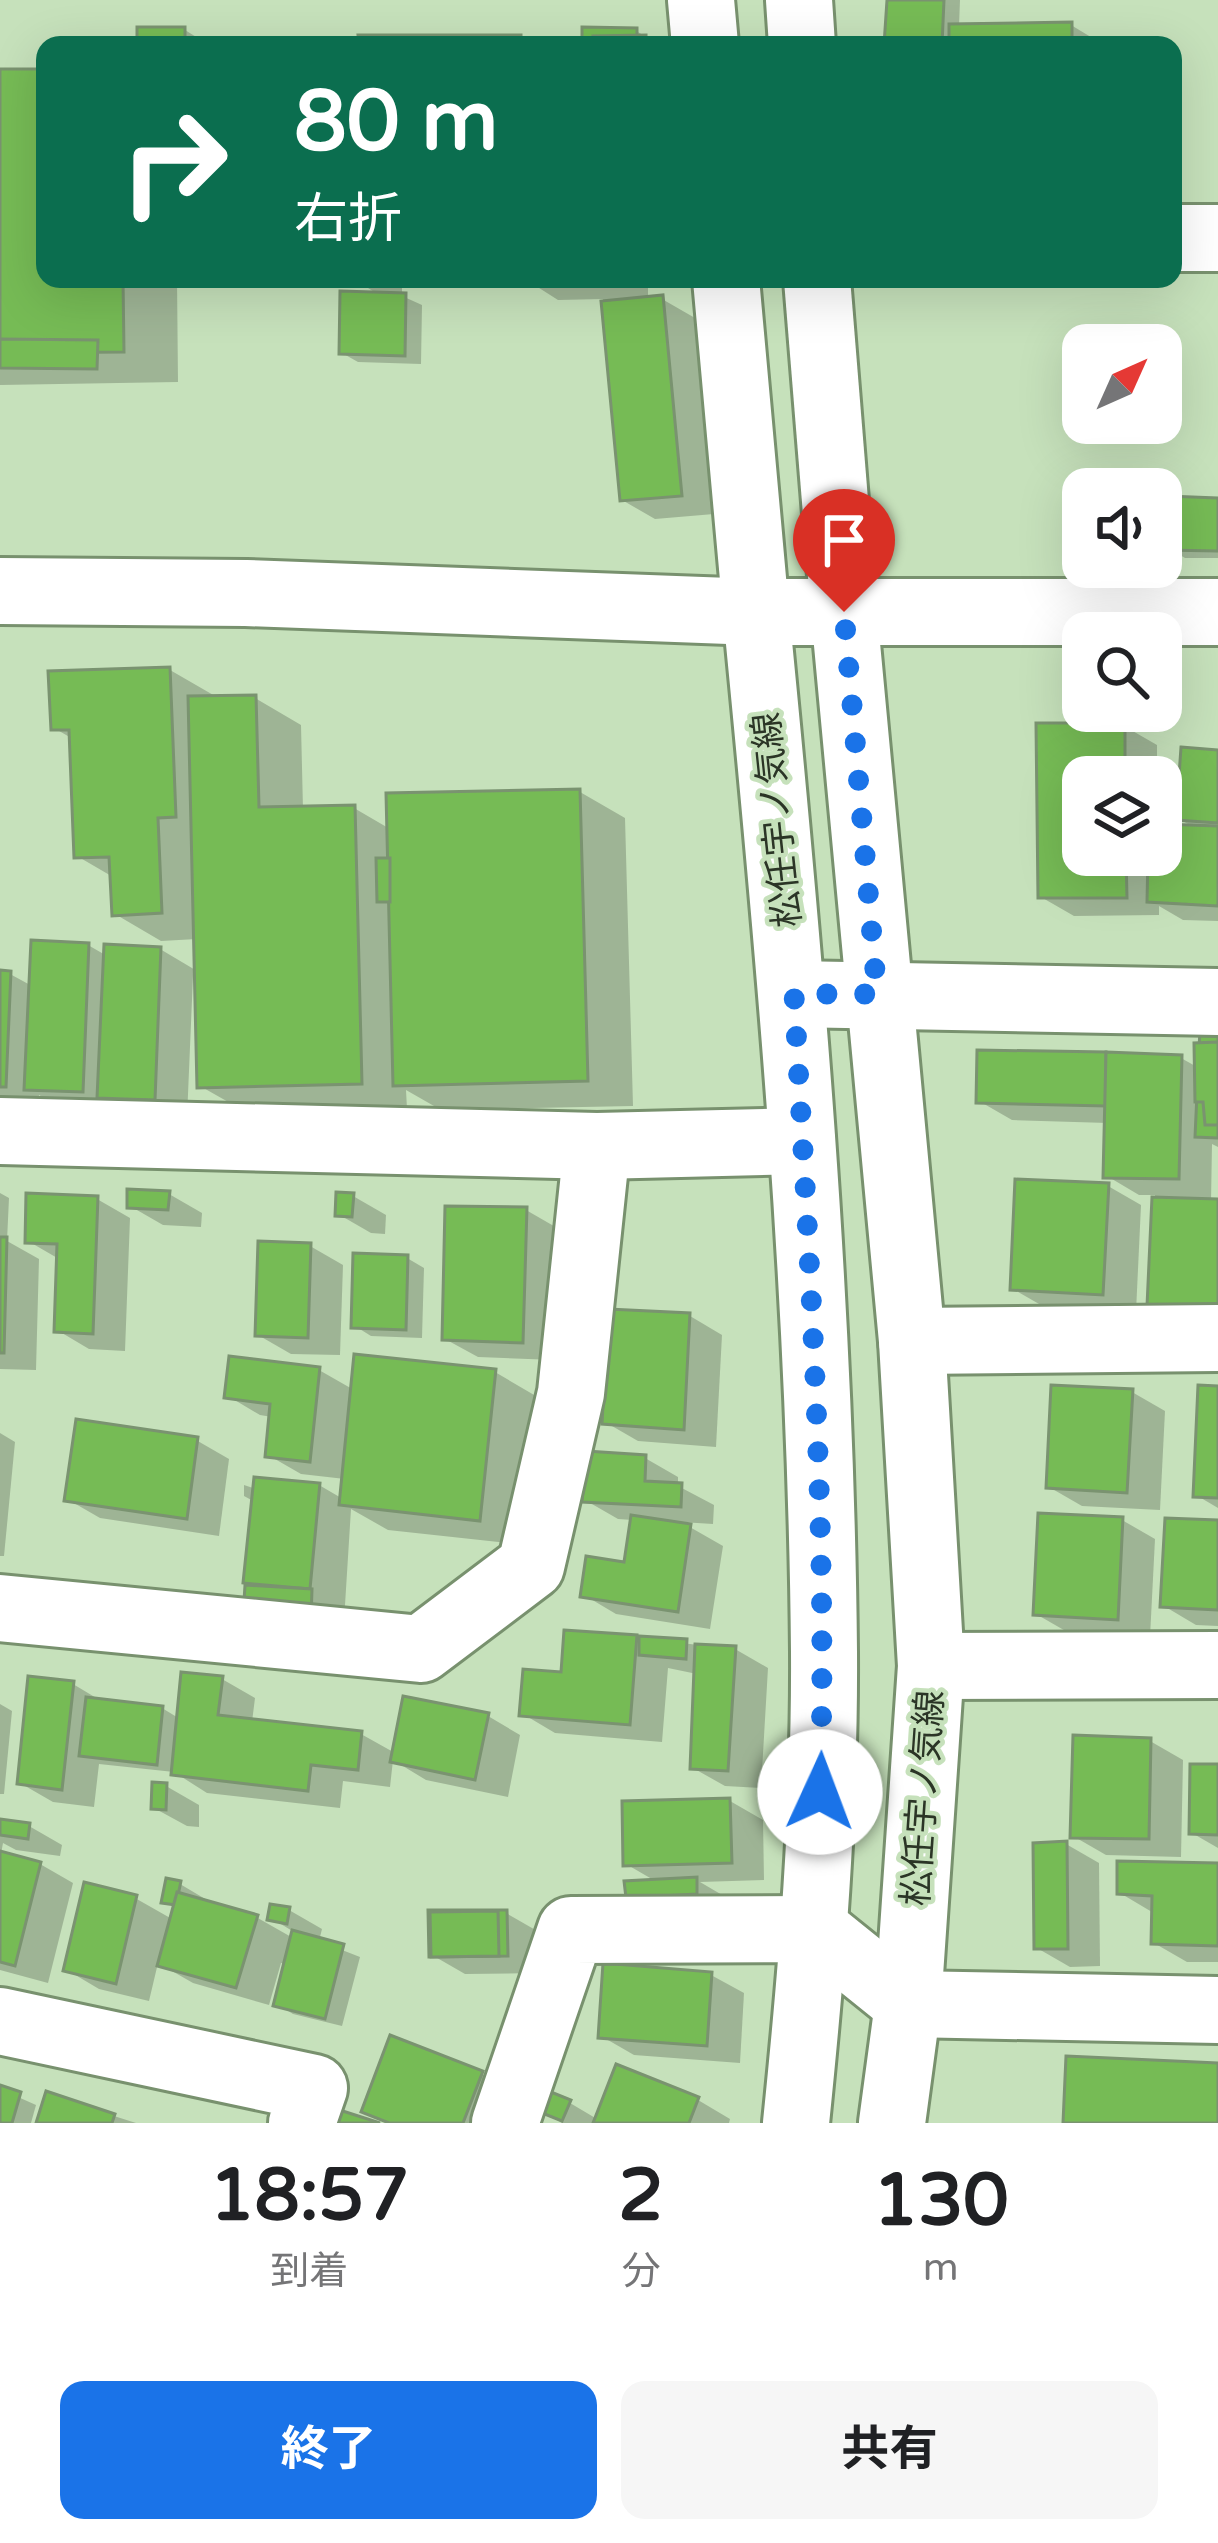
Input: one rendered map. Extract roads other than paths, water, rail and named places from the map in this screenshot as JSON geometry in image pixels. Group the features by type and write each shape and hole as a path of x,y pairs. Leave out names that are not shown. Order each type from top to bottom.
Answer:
{"street":[{"path":"701,0 704,36"},
{"path":"799,0 801,36"},
{"path":"1182,238 1218,238"},
{"name":"松任宇ノ気線","path":"727,288 794,994 824,1656 815,1929 796,2123"},
{"name":"松任宇ノ気線","path":"818,288 877,994 912,1341 932,1666 908,2004 892,2123"},
{"path":"0,591 246,593 756,612 1218,612"},
{"path":"794,994 1218,1001"},
{"path":"0,1131 597,1146 802,1142"},
{"path":"0,1608 422,1649 531,1566 571,1393 597,1146"},
{"path":"912,1341 1218,1339"},
{"path":"932,1666 1218,1665"},
{"path":"505,2123 571,1930 815,1929 908,2004 1218,2010"},
{"path":"0,2021 314,2089 302,2123"}]}
